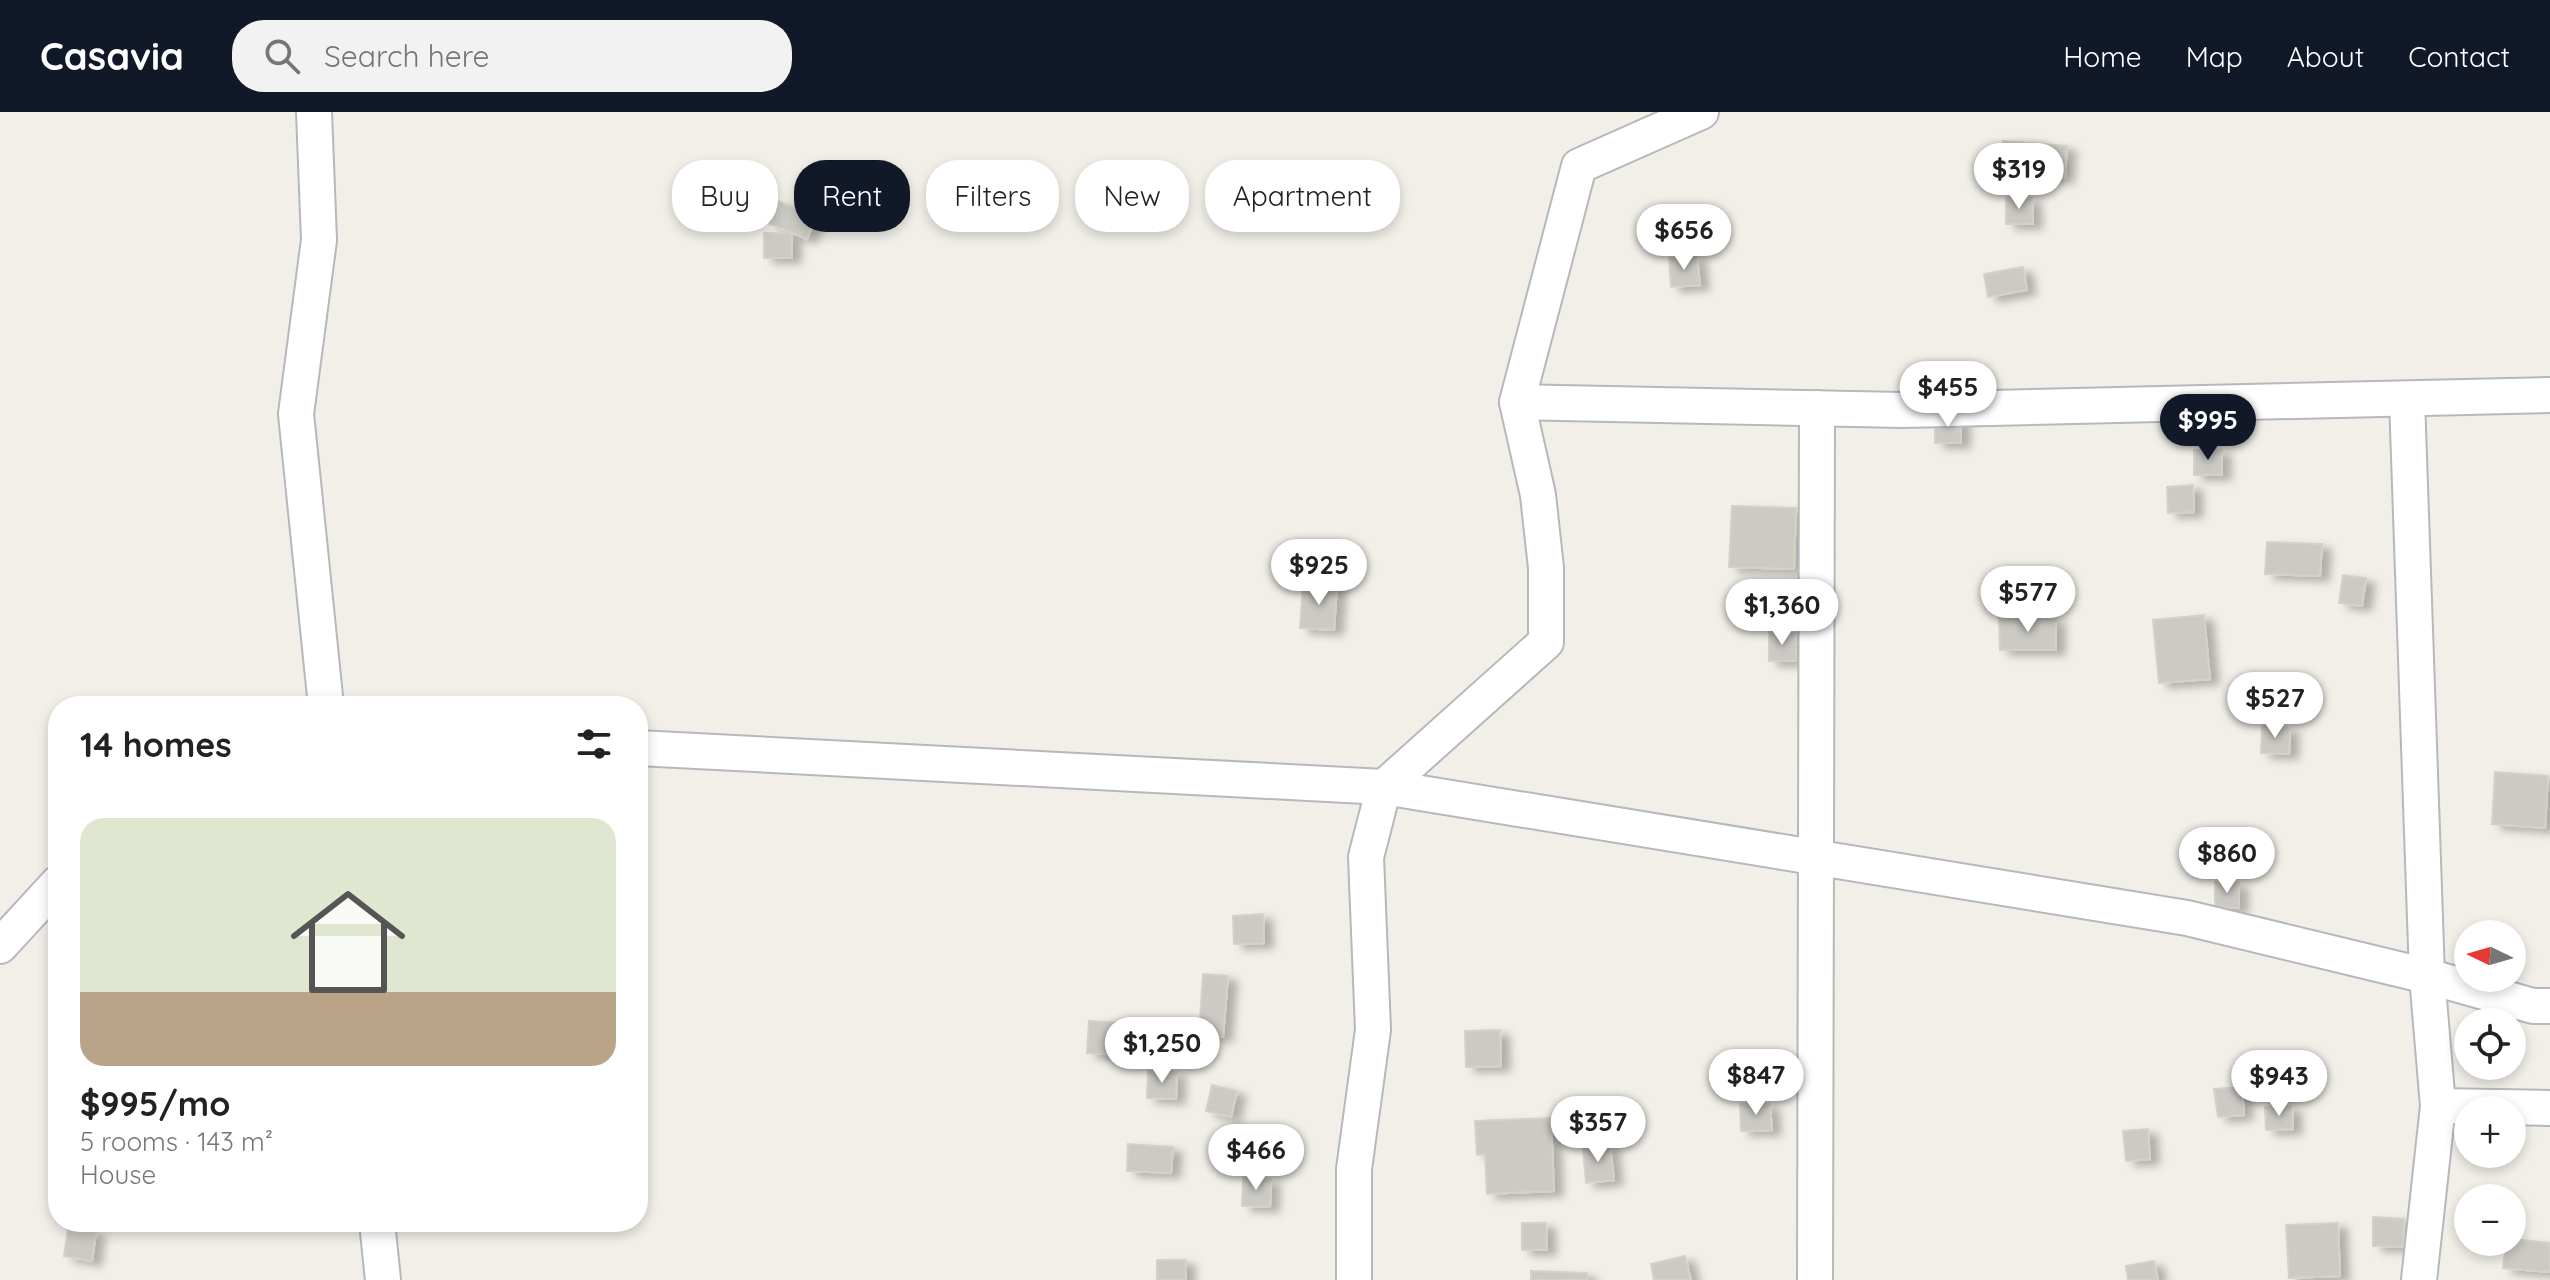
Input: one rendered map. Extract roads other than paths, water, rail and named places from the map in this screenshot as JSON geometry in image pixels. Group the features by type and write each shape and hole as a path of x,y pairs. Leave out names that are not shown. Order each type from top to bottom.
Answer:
{"street":[{"path":"314,112 319,240 296,414 325,696"},
{"path":"1354,1280 1354,1169 1373,1030 1366,857 1384,787 1546,642 1546,568 1538,495 1517,402 1579,166 1701,112"},
{"path":"1517,402 1919,410 2550,395"},
{"path":"2407,399 2427,976 2438,1106 2419,1280"},
{"path":"1815,1280 1817,408"},
{"path":"648,749 1384,787 2187,918 2427,976 2533,1006 2550,1006"},
{"path":"0,946 48,894"},
{"path":"2438,1106 2550,1108"},
{"path":"378,1232 383,1280"}]}
